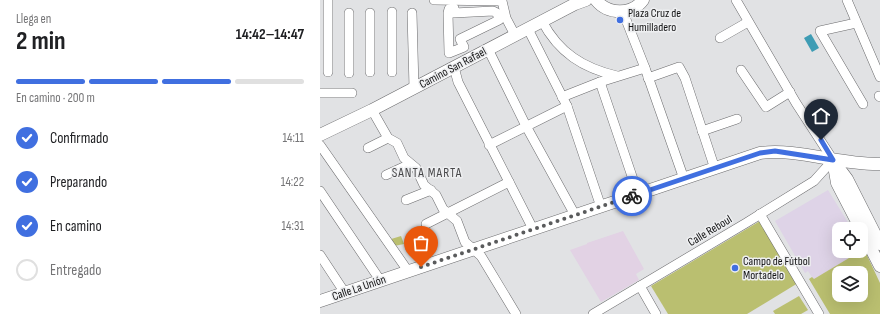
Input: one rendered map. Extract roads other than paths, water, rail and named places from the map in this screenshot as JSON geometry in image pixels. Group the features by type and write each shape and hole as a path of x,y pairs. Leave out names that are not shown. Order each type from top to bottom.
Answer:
{"main road":[{"name":"Camino San Rafael","path":"320,135 372,110 542,21 586,0"},
{"path":"596,0 610,10 623,12 633,9 643,0"},
{"name":"Calle La Unión","path":"320,301 760,153 775,151 863,164 880,164"},
{"path":"833,160 847,179 880,244"},
{"path":"833,160 837,183 880,266"},
{"path":"847,179 850,172 855,167 863,164"}],"street":[{"path":"328,0 328,72"},
{"path":"434,0 502,1 506,18 515,35"},
{"path":"736,0 790,92 833,160"},
{"path":"847,0 880,77"},
{"path":"454,8 454,13 497,12 498,20 460,39 464,47 449,52 449,9 454,8"},
{"path":"370,12 370,72"},
{"path":"392,12 392,72"},
{"path":"623,12 645,68 684,179"},
{"path":"349,13 349,73"},
{"path":"412,13 414,88"},
{"path":"542,21 550,36 568,54 582,64 617,76"},
{"path":"720,38 748,22"},
{"path":"856,23 820,31 863,104"},
{"path":"528,29 567,106 601,207"},
{"path":"488,50 526,126 575,215"},
{"path":"454,67 458,82 533,229"},
{"path":"648,78 679,67 685,78 715,169"},
{"path":"562,97 617,76 645,68"},
{"path":"741,70 766,107 790,92"},
{"path":"600,82 638,194"},
{"path":"320,93 352,93"},
{"path":"489,145 567,106"},
{"path":"372,110 388,138 397,143 404,158 416,168 424,184 436,195 443,209 457,222 465,242 481,256 516,314"},
{"path":"702,131 737,119"},
{"path":"368,148 388,138"},
{"path":"320,145 408,271"},
{"name":"Calle Reboul","path":"593,314 814,181 833,160"},
{"path":"386,175 410,164"},
{"path":"426,224 509,182"},
{"path":"406,200 431,190"},
{"path":"320,191 380,280"},
{"path":"760,214 819,314"},
{"path":"320,255 346,293"},
{"path":"640,286 656,314"}],"water":[{"path":"811,34 819,48 812,52 804,38"}],"place":[{"name":"Plaza Cruz de Humilladero","path":"620,20"},
{"name":"Campo de Fútbol Mortadelo","path":"735,268"}],"district":[{"name":"SANTA MARTA","path":"427,173"}]}
